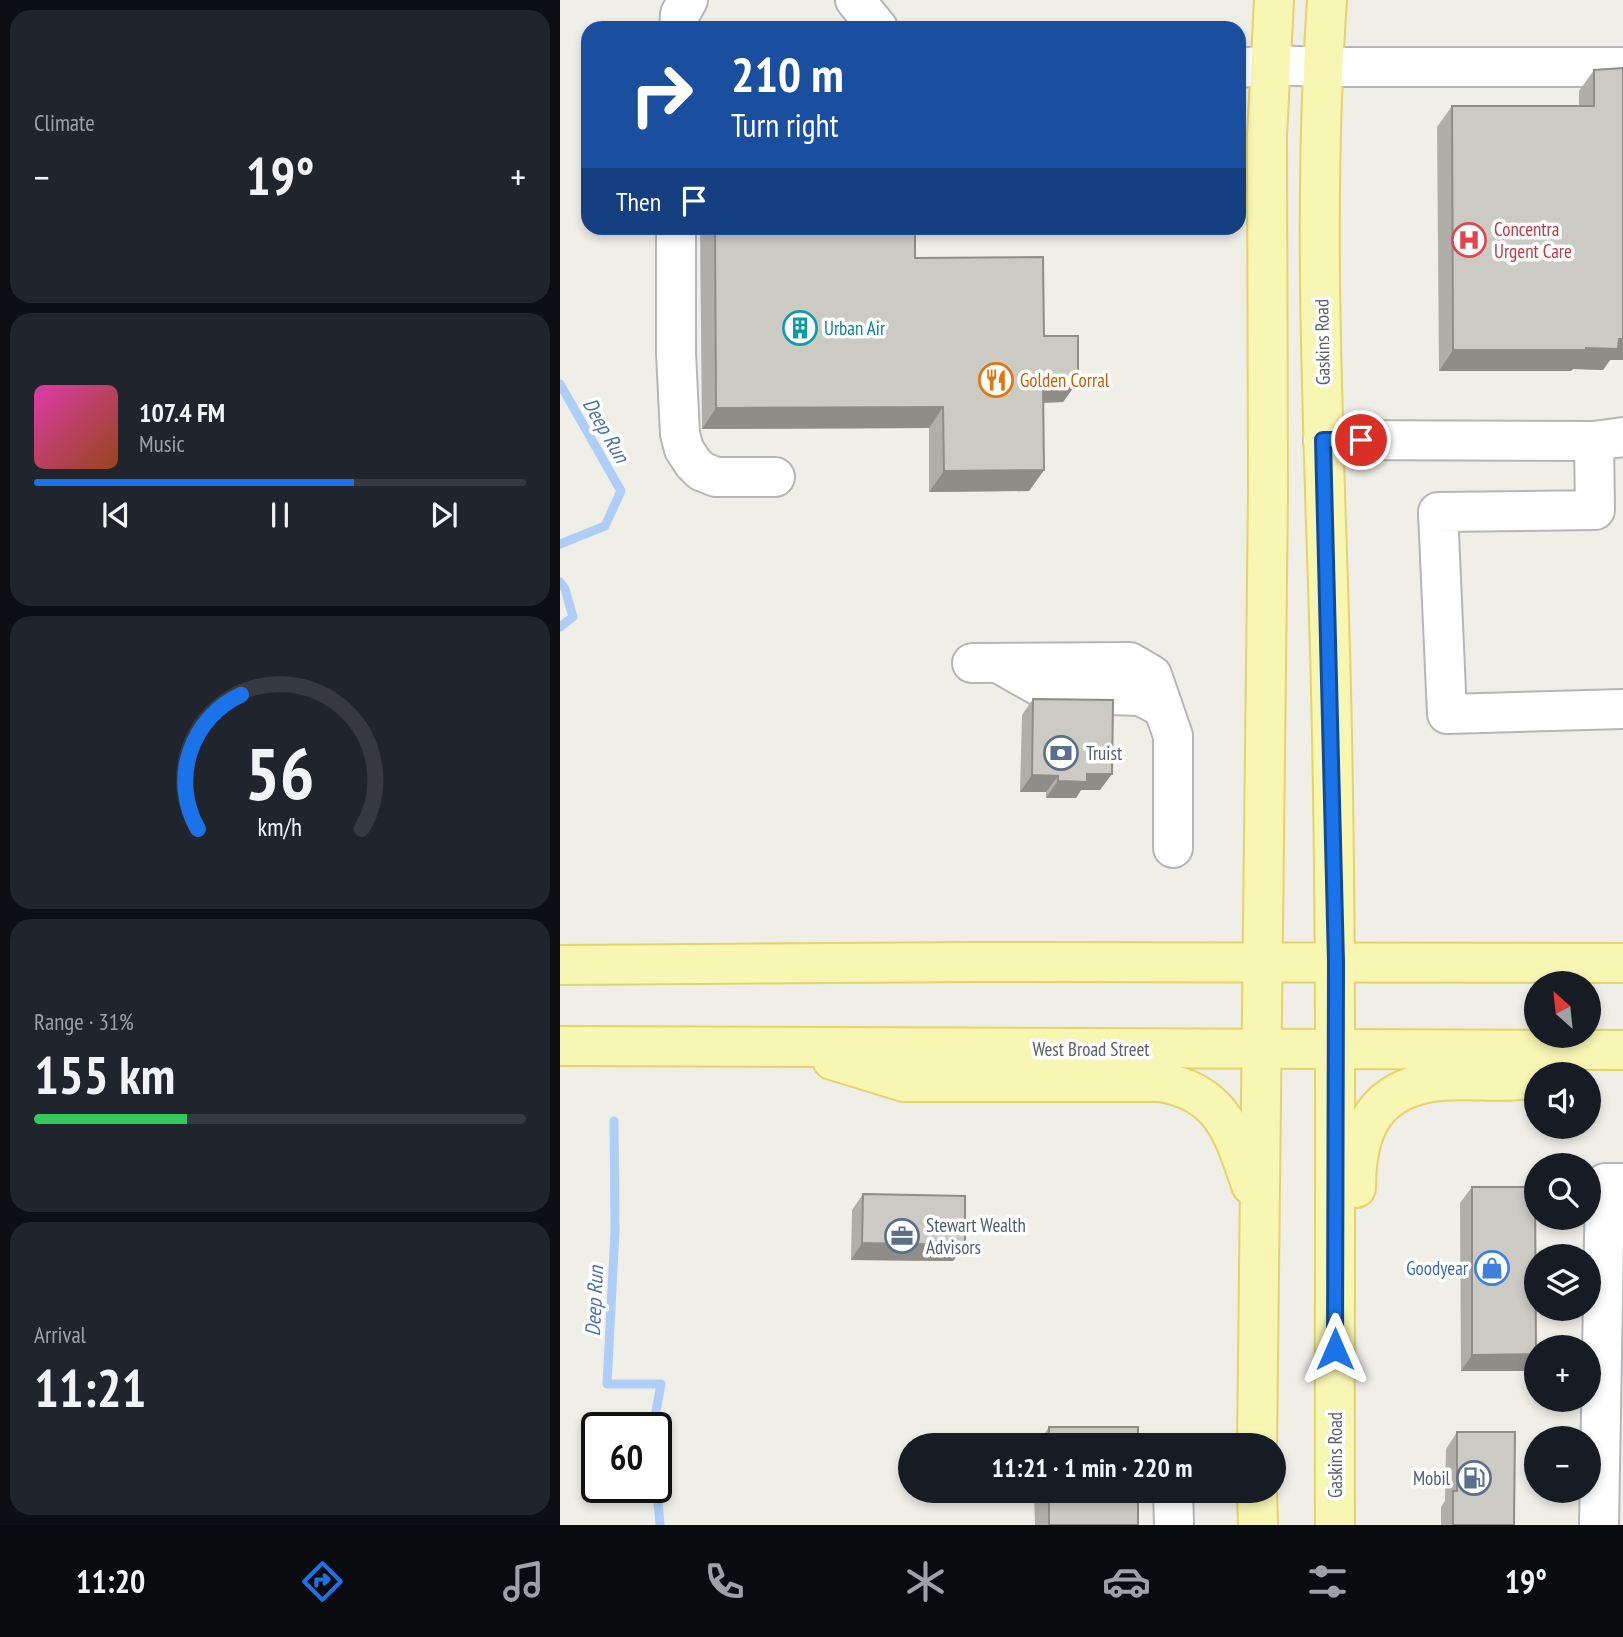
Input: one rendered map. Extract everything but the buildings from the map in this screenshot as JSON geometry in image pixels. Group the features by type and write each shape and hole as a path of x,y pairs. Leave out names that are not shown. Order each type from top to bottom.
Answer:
{"main road":[{"path":"1257,1433 1268,507 1267,136 1255,67 1274,0"},
{"name":"Gaskins Road","path":"1328,0 1322,67 1321,173 1323,440 1336,962 1335,1525"},
{"path":"560,965 1623,963"},
{"name":"West Broad Street","path":"560,1046 1623,1050"},
{"path":"790,1048 904,1082 1135,1082 1178,1085 1205,1100 1222,1114 1232,1130 1259,1210"},
{"path":"1601,1065 1623,1061"},
{"path":"1335,1404 1356,1333 1356,1165 1359,1142 1368,1120 1394,1096 1425,1083 1524,1080"},
{"path":"1257,1503 1258,1525"}],"lane":[{"path":"680,21 680,14 688,0"},
{"path":"855,0 872,21"},
{"path":"1255,67 1623,67"},
{"path":"676,235 676,353 680,434 684,449 701,471 716,477 775,477"},
{"path":"1323,440 1609,439 1595,510 1438,512 1447,715 1623,709"},
{"path":"985,663 1130,662 1152,675 1173,736 1172,848"},
{"path":"1599,1525 1605,1183 1623,1183"},
{"path":"1173,1503 1174,1525"}],"waterway":[{"name":"Deep Run","path":"560,384 621,491 605,526 560,544"},
{"name":"Deep Run","path":"560,582 565,589 573,617 560,627"},
{"name":"Deep Run","path":"614,1121 615,1231 607,1384 661,1384 656,1412"},
{"name":"Deep Run","path":"658,1503 660,1525"}],"place":[{"name":"Concentra Urgent Care","path":"1469,240"},
{"name":"Urban Air","path":"800,328"},
{"name":"Golden Corral","path":"996,380"},
{"name":"Truist","path":"1061,753"},
{"name":"Stewart Wealth Advisors","path":"902,1236"},
{"name":"Goodyear","path":"1492,1268"},
{"name":"Mobil","path":"1474,1478"}],"route":[{"path":"1335,1349 1336,962 1323,440 1361,440"}]}
